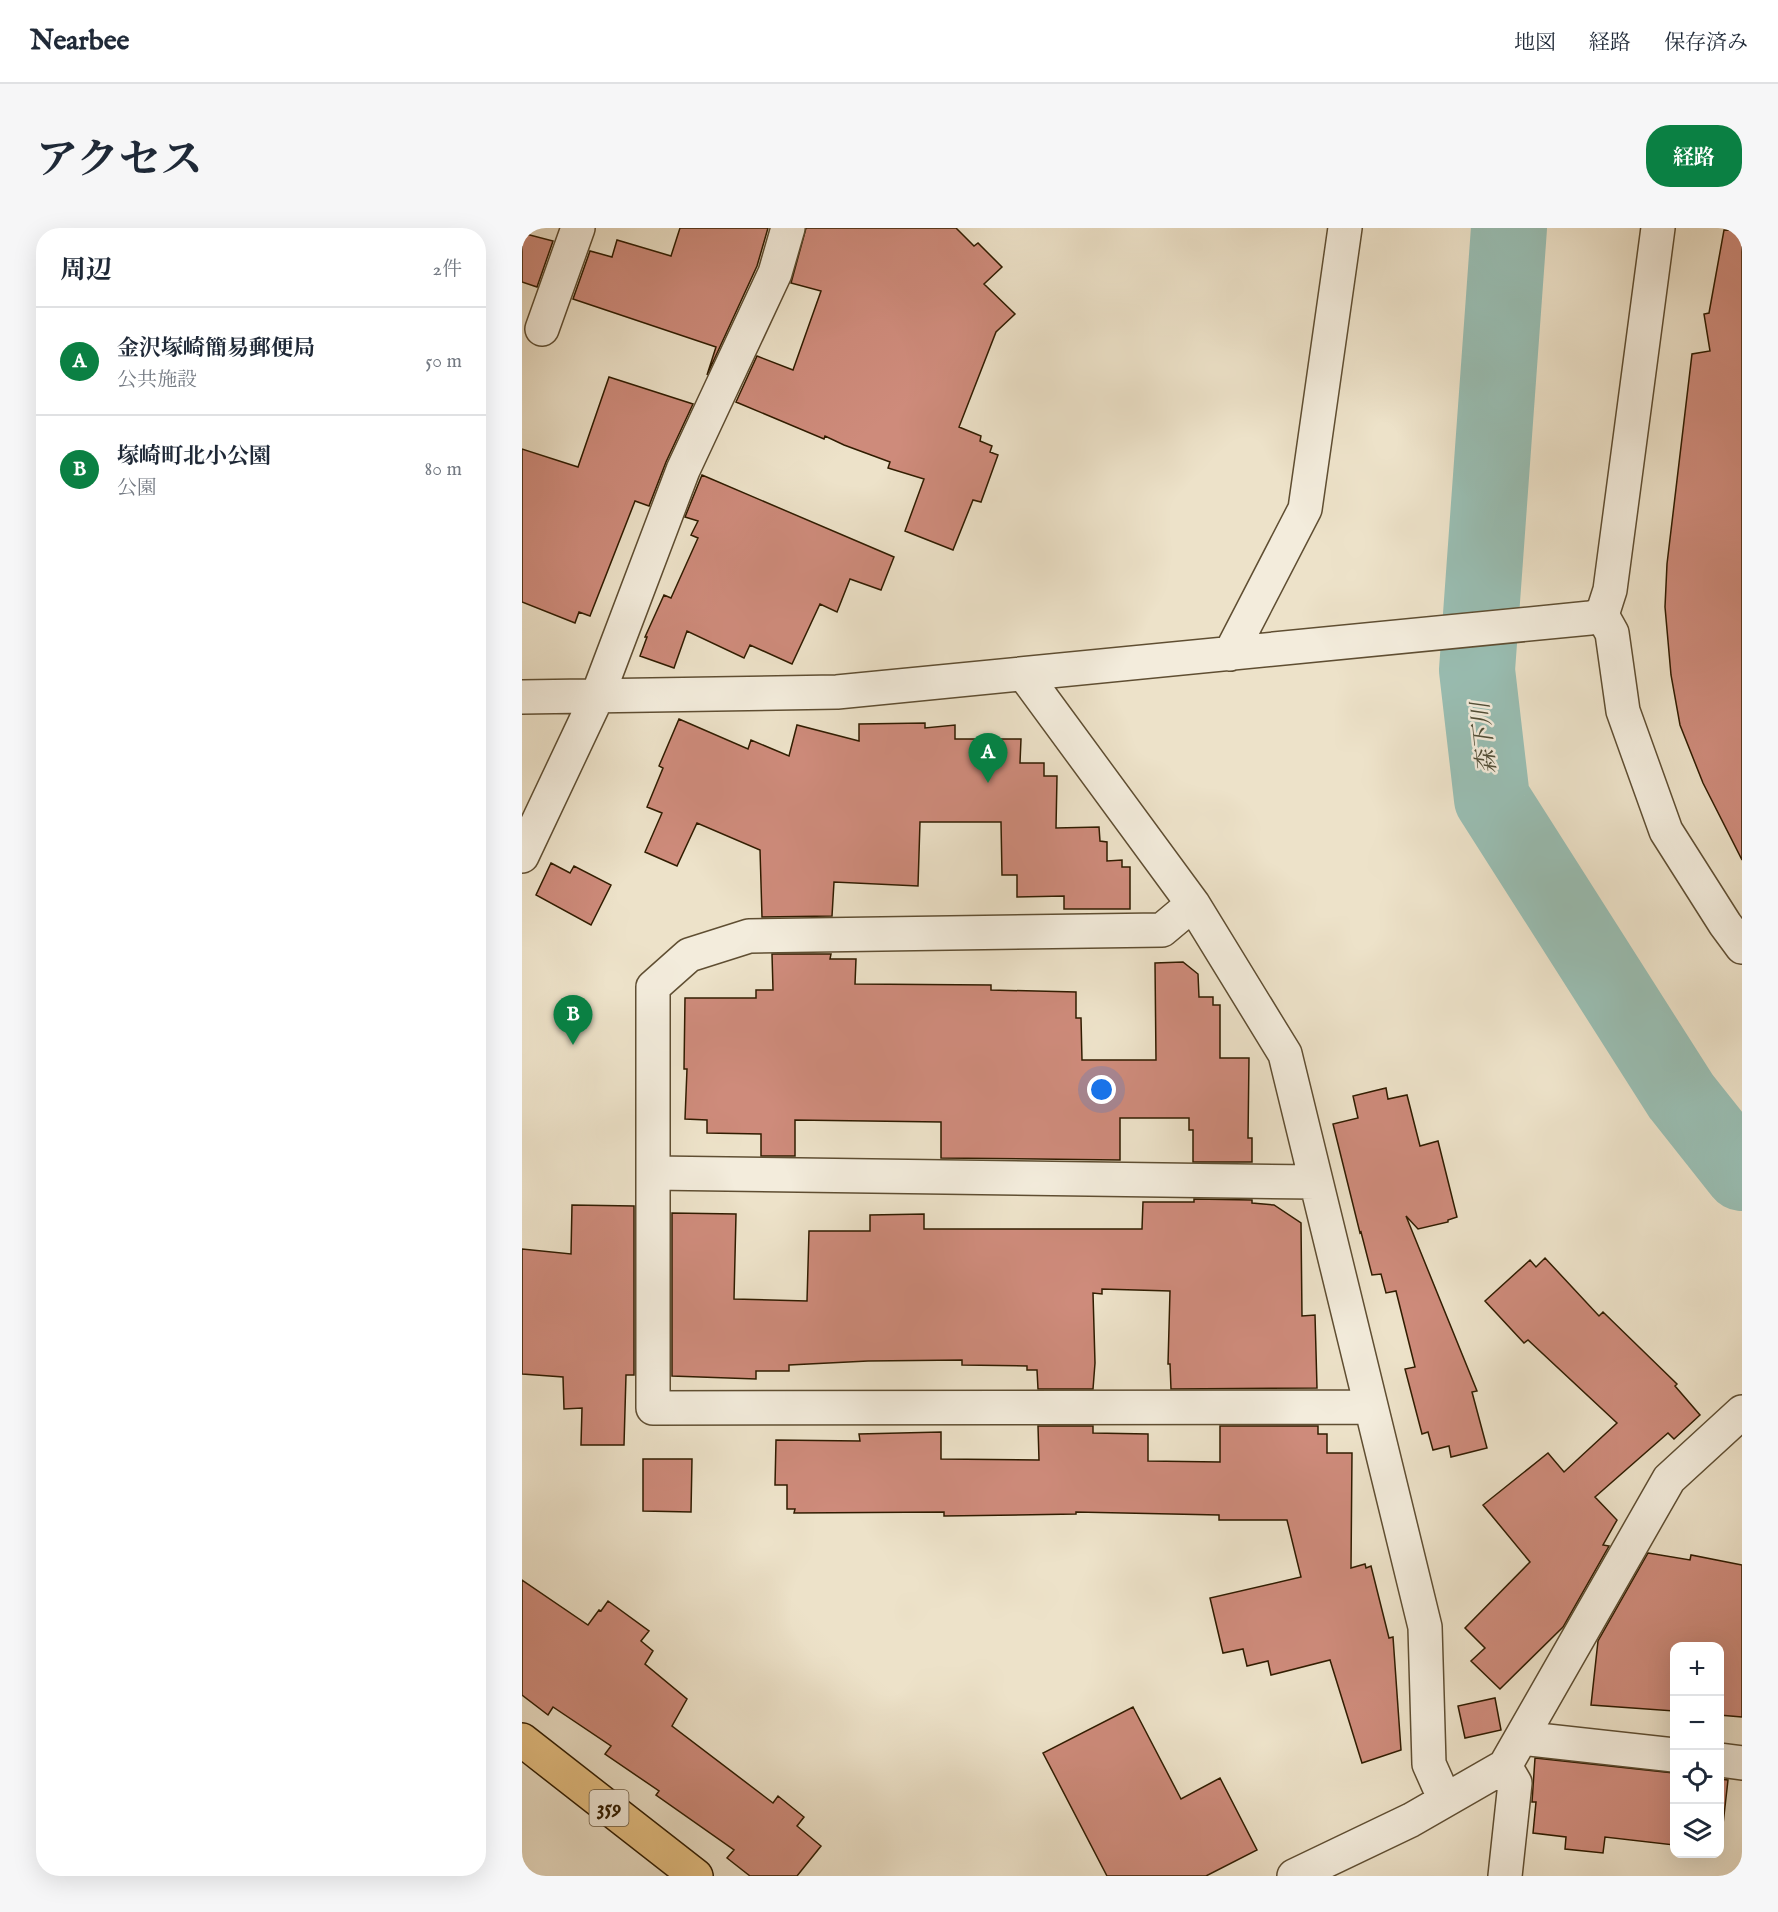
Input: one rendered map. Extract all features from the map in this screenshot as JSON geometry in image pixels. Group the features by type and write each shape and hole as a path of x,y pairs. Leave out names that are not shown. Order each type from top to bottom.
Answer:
{"highway":[{"name":"359","path":"522,1740 696,1876"}],"street":[{"path":"542,329 578,228"},
{"path":"522,856 597,697 683,470 775,273 788,228"},
{"path":"1230,654 1305,509 1345,228"},
{"path":"1596,616 1610,590 1658,228"},
{"path":"522,697 837,692 1596,616"},
{"path":"1596,616 1612,633 1623,711 1666,831 1742,947"},
{"path":"1024,674 1193,904 1285,1054 1425,1627 1430,1764 1444,1800"},
{"path":"1193,904 1162,930 749,936 689,955 653,987 653,1408 1371,1407"},
{"path":"653,1173 1316,1182"},
{"path":"1294,1876 1411,1820 1505,1766 1669,1479 1742,1412"},
{"path":"1521,1738 1670,1755"},
{"path":"1724,1761 1742,1763"},
{"path":"1505,1766 1515,1783 1505,1876"}],"building":[{"path":"680,228 768,228 757,266 707,375 716,347 573,299 590,251 612,257 617,240 671,256"},
{"path":"806,228 956,228 974,246 978,243 1002,267 984,284 1015,314 996,332 959,427 981,436 980,441 992,446 990,452 998,455 981,502 973,500 953,550 905,531 924,479 888,468 890,462 825,436 824,439 736,402 757,356 793,370 821,291 791,283"},
{"path":"1724,230 1742,231 1742,860 1703,783 1680,725 1671,675 1665,607 1667,564 1692,354 1710,351 1704,314 1709,313"},
{"path":"522,233 553,241 537,287 522,282"},
{"path":"609,377 693,404 666,462 649,506 635,501 590,616 579,612 575,623 522,602 522,449 578,467"},
{"path":"702,475 894,557 881,590 850,579 837,612 820,604 792,664 750,645 744,658 687,631 674,668 640,656 647,637 645,637 664,595 671,598 698,538 691,535 698,521 685,517"},
{"path":"679,719 748,749 751,740 789,756 797,725 859,741 859,724 925,723 925,728 955,725 955,739 1021,739 1020,763 1044,763 1044,776 1057,776 1056,828 1099,827 1100,841 1107,842 1107,861 1122,860 1122,867 1130,867 1130,909 1064,909 1064,896 1017,897 1017,875 1002,875 1001,822 920,822 918,886 834,882 832,916 762,917 760,850 697,823 677,866 645,852 662,813 647,807 663,768 659,766"},
{"path":"551,863 570,873 574,866 611,885 591,925 536,895"},
{"path":"772,954 831,954 830,959 856,959 855,984 991,985 991,990 1076,992 1076,1018 1081,1018 1082,1060 1156,1060 1155,963 1183,962 1198,974 1199,997 1213,997 1213,1005 1220,1005 1220,1058 1249,1058 1248,1138 1252,1138 1252,1162 1193,1162 1193,1130 1189,1130 1189,1118 1120,1118 1120,1160 941,1158 941,1122 795,1120 795,1156 761,1156 761,1134 707,1133 707,1120 685,1119 687,1069 684,1069 685,998 756,998 756,990 773,990"},
{"path":"1386,1088 1388,1099 1407,1095 1420,1146 1438,1141 1457,1217 1448,1222 1418,1229 1406,1216 1477,1391 1472,1392 1487,1448 1451,1457 1449,1446 1433,1450 1428,1432 1422,1434 1405,1369 1415,1367 1396,1291 1386,1293 1381,1274 1372,1275 1333,1124 1358,1118 1353,1096"},
{"path":"1194,1199 1252,1200 1252,1203 1274,1205 1301,1223 1302,1316 1315,1315 1317,1388 1171,1389 1170,1364 1168,1364 1170,1291 1102,1289 1102,1294 1093,1293 1095,1363 1093,1389 1038,1389 1037,1370 1027,1370 1027,1366 962,1365 962,1360 789,1365 789,1371 756,1371 756,1379 672,1376 672,1213 736,1214 734,1299 807,1301 809,1231 870,1231 870,1215 924,1214 924,1229 1142,1229 1143,1202 1194,1202"},
{"path":"572,1205 634,1206 634,1375 626,1375 624,1445 581,1445 582,1408 564,1409 563,1377 522,1374 522,1249 571,1254"},
{"path":"1545,1258 1599,1316 1603,1312 1677,1384 1675,1386 1700,1415 1674,1439 1668,1433 1595,1497 1617,1520 1603,1545 1609,1546 1563,1627 1500,1689 1471,1661 1485,1648 1465,1628 1530,1562 1483,1505 1548,1453 1564,1472 1617,1423 1528,1340 1524,1343 1485,1301 1530,1260 1536,1267"},
{"path":"1038,1426 1093,1426 1093,1433 1148,1434 1148,1461 1220,1462 1220,1426 1318,1426 1318,1434 1327,1434 1327,1453 1352,1453 1351,1568 1365,1564 1366,1568 1371,1566 1389,1638 1393,1637 1401,1750 1362,1763 1330,1660 1271,1675 1268,1661 1247,1666 1243,1649 1223,1653 1210,1598 1301,1577 1287,1520 1219,1520 1219,1515 1076,1512 1076,1514 944,1516 944,1512 794,1513 795,1509 787,1509 787,1485 775,1485 776,1440 860,1441 859,1434 941,1432 941,1459 1039,1460"},
{"path":"643,1459 692,1459 691,1512 643,1511"},
{"path":"1648,1553 1690,1560 1691,1555 1742,1565 1742,1717 1724,1715 1724,1642 1670,1642 1670,1711 1591,1705 1598,1641"},
{"path":"522,1580 588,1625 608,1601 649,1631 641,1641 653,1651 645,1664 687,1699 672,1726 773,1803 778,1796 804,1817 797,1826 821,1846 797,1876 750,1876 727,1858 734,1850 656,1795 659,1791 605,1754 611,1746 553,1707 548,1715 522,1695"},
{"path":"1495,1698 1501,1730 1465,1738 1458,1706"},
{"path":"1133,1707 1181,1799 1220,1778 1257,1850 1206,1876 1107,1876 1043,1753"},
{"path":"1535,1758 1670,1773 1670,1845 1605,1837 1603,1853 1565,1849 1566,1837 1533,1833 1536,1802 1532,1802"},
{"path":"1724,1780 1728,1780 1724,1816"}],"waterway":[{"name":"森下川","path":"1509,228 1477,670 1492,799 1681,1096 1742,1173"}],"place":[{"name":"金沢塚崎簡易郵便局","path":"988,783"},
{"name":"塚崎町北小公園","path":"573,1045"}]}
